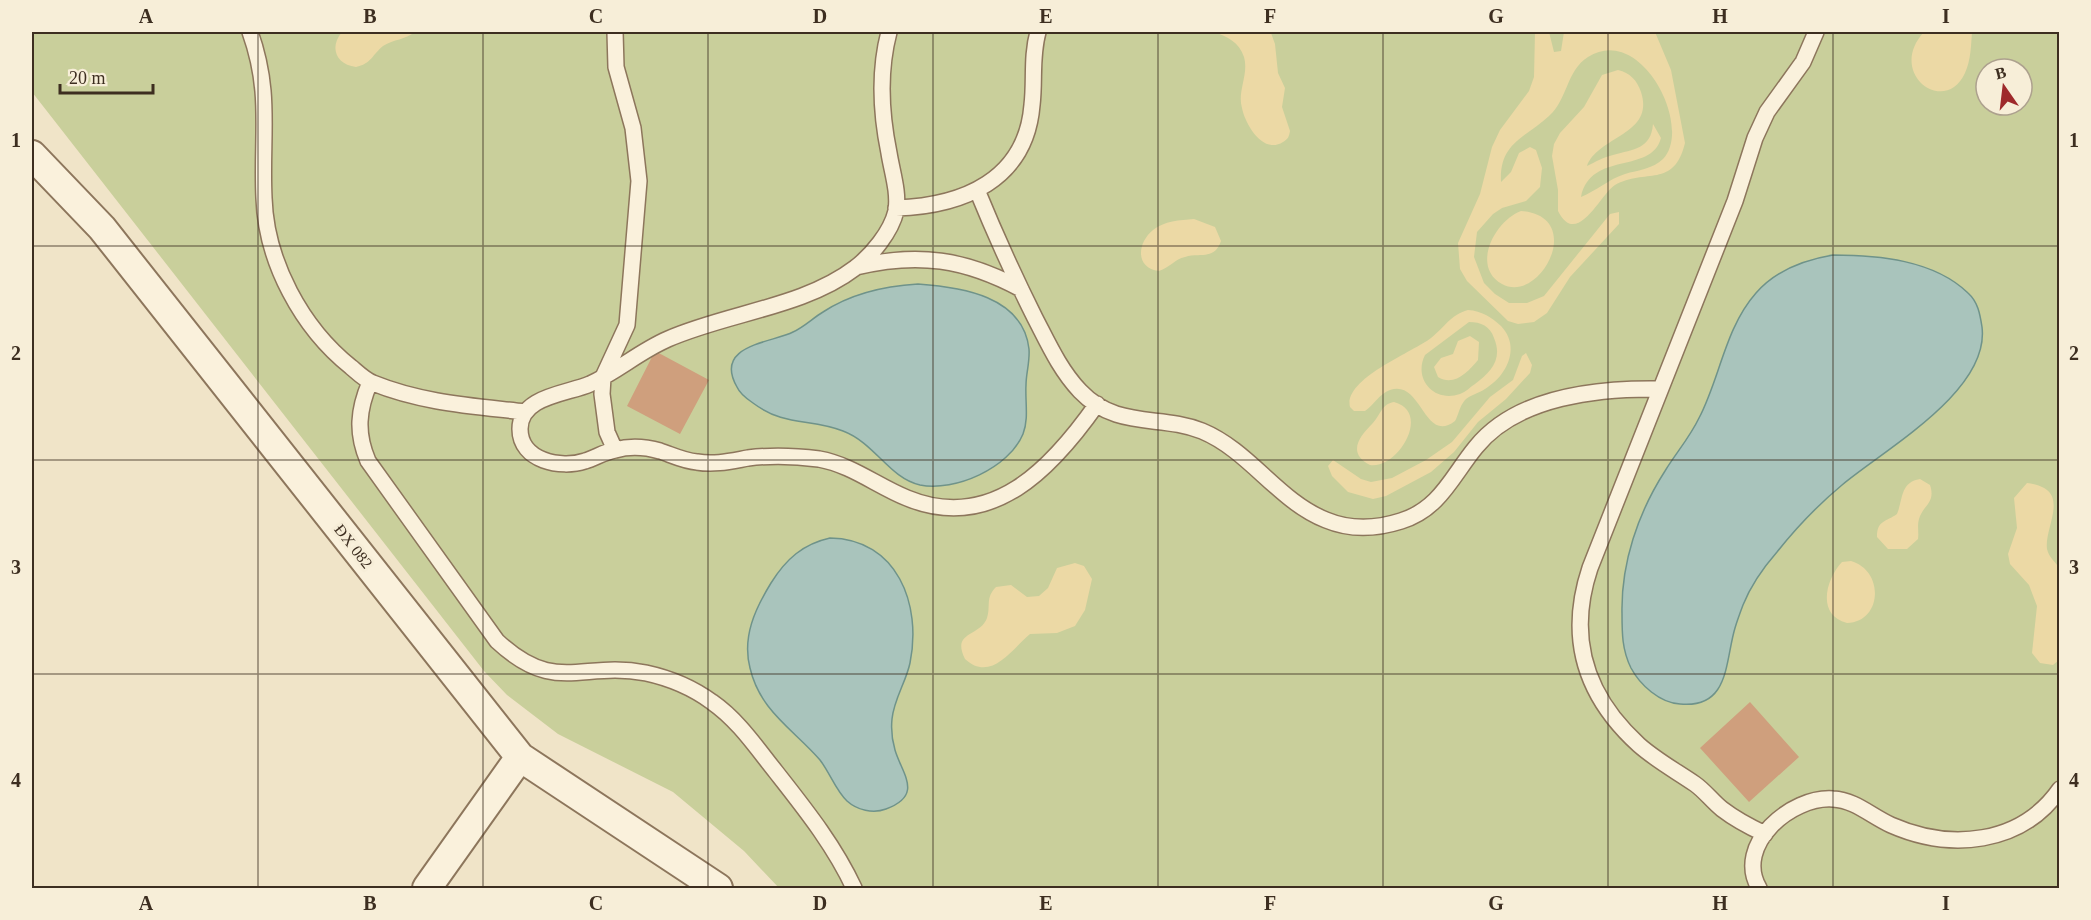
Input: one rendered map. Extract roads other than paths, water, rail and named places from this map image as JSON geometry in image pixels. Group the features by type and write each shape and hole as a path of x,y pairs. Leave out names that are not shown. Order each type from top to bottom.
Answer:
{"street":[{"name":"ĐX 082","path":"32,155 102,228 520,757 718,888"},
{"path":"428,888 520,757"}],"lane":[{"path":"250,32 262,75 266,108 264,201 276,259 287,286 322,339 370,382 438,402 525,412"},
{"path":"615,32 616,67 633,128 639,181 627,326 603,377 602,413 615,450"},
{"path":"856,267 881,241 891,224 896,208 894,178 884,125 884,59 889,32"},
{"path":"896,208 939,204 977,190 1006,168 1025,137 1033,102 1032,61 1038,32"},
{"path":"1765,834 1720,808 1698,787 1657,759 1625,732 1599,695 1583,654 1578,627 1581,597 1735,201 1755,138 1767,112 1803,62 1816,32"},
{"path":"977,190 1021,289 1063,370 1081,392 1097,404 1132,420 1200,431 1222,441 1242,455 1310,513 1346,526 1366,528 1404,521 1421,512 1447,490 1477,445 1494,429 1515,417 1541,406 1590,393 1660,389"},
{"path":"1021,289 977,268 928,259 903,259 856,267 797,297 670,338 643,351 603,377 541,400 525,412 519,432 523,443 534,456 572,464 615,450 645,448 696,462 715,463 780,456 825,460 857,472 923,504 963,508 1002,498 1018,488 1059,452 1097,404"},
{"path":"370,382 359,417 362,447 368,461 497,640 513,655 531,666 552,672 574,674 622,670 646,673 691,689 711,701 748,736 815,822 833,848 854,888"},
{"path":"1759,888 1753,861 1759,841 1791,809 1824,798 1845,800 1891,825 1920,835 1953,840 1988,838 2017,828 2032,819 2060,789"}],"water":[{"path":"1833,255 1868,256 1905,262 1922,266 1954,282 1968,293 1978,308 1982,327 1980,351 1970,374 1953,396 1907,436 1824,501 1767,564 1743,605 1735,628 1723,680 1717,691 1708,699 1696,704 1673,703 1658,697 1645,687 1631,668 1623,641 1624,576 1639,521 1655,487 1699,418 1730,337 1756,293 1772,278 1791,267"},
{"path":"918,284 953,288 987,298 1003,306 1015,317 1024,331 1029,349 1025,428 1016,446 993,467 979,475 949,485 920,485 899,475 854,436 831,427 776,416 765,411 738,390 732,373 733,362 738,354 748,348 793,332 834,305 857,295"},
{"path":"830,538 853,541 872,550 888,562 900,579 908,598 912,619 913,641 910,663 895,704 892,723 894,746 905,776 907,791 898,803 881,810 860,809 843,797 820,760 769,708 761,696 750,668 749,634 755,613 771,583 796,554 812,544"}]}
